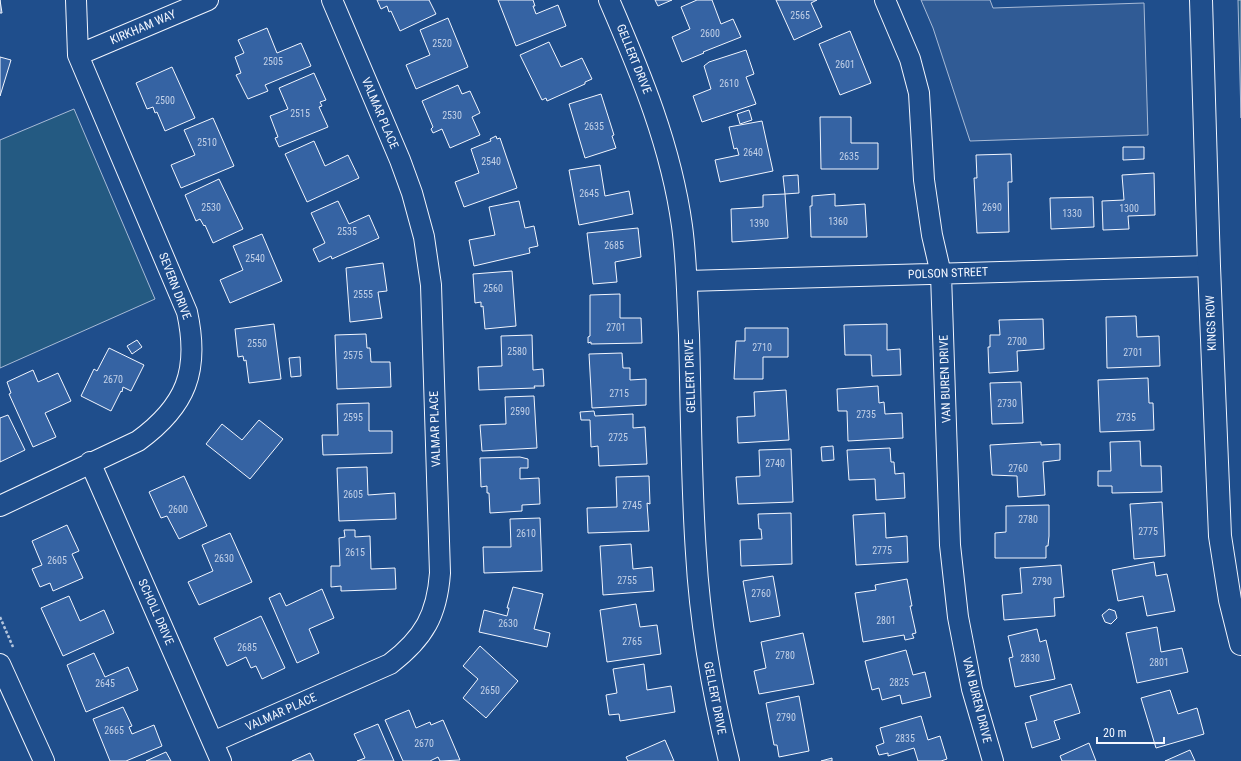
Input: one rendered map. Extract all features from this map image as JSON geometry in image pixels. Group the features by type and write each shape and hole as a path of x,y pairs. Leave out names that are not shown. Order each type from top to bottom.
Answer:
{"main road":[{"name":"KINGS ROW","path":"1201,0 1209,266 1220,536 1230,600 1241,644"}],"street":[{"name":"SEVERN DRIVE","path":"0,506 90,462 138,441 159,426 175,406 186,386 192,363 193,336 188,312 78,55 76,0"},
{"name":"KIRKHAM WAY","path":"78,55 208,0"},
{"name":"VALMAR PLACE","path":"213,742 390,664 408,650 423,632 432,615 438,595 440,573 431,285 424,237 412,193 400,160 332,0"},
{"name":"GELLERT DRIVE","path":"610,0 657,118 673,172 683,226 687,281 696,560 702,625 714,701 728,761"},
{"name":"VAN BUREN DRIVE","path":"885,0 910,59 918,93 924,180 932,235 941,274 950,545 958,617 971,682 993,761"},
{"name":"POLSON STREET","path":"687,281 1209,266"},
{"name":"SCHOLL DRIVE","path":"90,462 221,761"},
{"path":"0,664 44,761"}],"shaded area":[{"path":"921,0 990,0 993,8 1144,3 1148,135 970,141 933,28"},
{"path":"1238,0 1241,0 1241,118"},
{"path":"74,109 155,299 0,368 0,140"}],"building":[{"path":"0,0 2,13 0,13"},
{"path":"377,0 429,0 436,14 400,31 391,11 389,12 387,6 381,9"},
{"path":"498,0 533,0 535,6 533,6 536,14 558,5 566,26 516,46"},
{"path":"655,0 672,0 658,6"},
{"path":"697,0 712,0 721,24 733,19 741,37 682,62 672,37 690,29 681,7"},
{"path":"776,0 817,0 811,3 822,27 794,40"},
{"path":"448,18 468,67 416,89 406,65 430,55 420,30"},
{"path":"267,28 277,53 301,43 311,66 265,85 268,91 248,99 236,75 241,73 235,57 244,53 238,40"},
{"path":"850,31 871,83 840,95 819,44"},
{"path":"549,42 561,67 582,58 592,79 585,82 585,84 547,101 546,98 542,100 520,55"},
{"path":"746,50 754,74 746,77 756,104 702,122 693,96 711,89 704,66 709,62"},
{"path":"0,57 11,60 0,96"},
{"path":"172,67 195,118 165,131 157,112 155,113 153,107 147,109 136,83"},
{"path":"314,73 326,100 320,102 322,106 319,107 328,127 279,147 275,138 278,137 270,116 288,109 279,88"},
{"path":"458,85 462,94 470,91 480,113 472,117 480,135 450,148 442,129 433,133 431,129 433,127 422,101"},
{"path":"601,94 614,135 612,136 616,148 585,158 569,104"},
{"path":"749,110 752,120 740,124 737,114"},
{"path":"820,117 851,117 851,143 878,143 878,169 821,169"},
{"path":"213,118 234,166 181,188 171,165 195,155 184,130"},
{"path":"762,121 773,171 720,182 715,160 739,155 737,148 734,149 729,127"},
{"path":"496,136 497,139 500,138 517,188 464,207 455,182 479,173 471,149 491,141 490,139"},
{"path":"314,141 325,166 348,155 359,178 307,202 285,154"},
{"path":"1123,147 1144,147 1144,159 1123,160"},
{"path":"1011,154 1012,182 1008,182 1009,232 977,233 974,178 977,178 976,155"},
{"path":"600,165 605,196 629,191 633,214 579,225 569,170"},
{"path":"1154,173 1155,215 1128,216 1129,229 1103,230 1102,201 1124,200 1122,175"},
{"path":"798,175 799,193 785,194 783,176"},
{"path":"219,179 243,229 213,243 205,225 204,226 200,219 196,221 185,195"},
{"path":"785,194 788,238 732,242 731,209 763,207 763,195"},
{"path":"835,194 835,206 865,204 867,237 811,237 810,206 812,206 812,196"},
{"path":"1093,197 1094,227 1051,229 1050,198"},
{"path":"338,201 349,224 369,215 379,238 332,259 331,256 319,262 313,249 325,243 311,213"},
{"path":"519,201 525,228 534,226 538,246 529,248 530,253 474,266 469,240 495,235 489,207"},
{"path":"638,228 641,257 615,262 617,282 593,284 587,233"},
{"path":"262,234 282,281 230,303 220,280 243,270 233,246"},
{"path":"383,263 387,291 378,292 382,318 350,322 346,268"},
{"path":"512,271 516,326 485,329 483,306 481,307 481,302 475,303 473,274"},
{"path":"620,294 620,318 641,318 642,343 588,343 588,337 590,336 590,295"},
{"path":"1136,316 1137,337 1159,336 1160,366 1107,368 1106,317"},
{"path":"1043,319 1044,349 1017,351 1018,371 989,373 988,347 990,347 990,335 1000,335 999,320"},
{"path":"274,324 281,379 249,383 246,360 244,361 243,356 238,357 235,329"},
{"path":"887,324 887,350 900,349 901,375 872,376 871,355 845,355 844,325"},
{"path":"745,328 788,328 788,357 763,357 763,379 734,379 736,341 745,341"},
{"path":"366,334 367,348 370,348 371,362 390,362 391,387 337,389 335,335"},
{"path":"532,335 533,370 543,369 544,386 534,386 535,388 479,390 478,367 502,366 501,336"},
{"path":"137,340 142,347 132,354 127,346"},
{"path":"109,348 144,365 131,391 123,387 122,392 121,391 111,411 81,396 94,369 97,371"},
{"path":"622,353 623,368 630,368 630,380 646,379 646,405 592,408 589,354"},
{"path":"300,357 301,376 291,377 289,358"},
{"path":"33,370 38,382 58,373 71,401 45,413 56,437 33,447 9,394 11,393 7,382"},
{"path":"1148,378 1149,403 1153,403 1154,430 1100,432 1098,380"},
{"path":"1021,382 1023,423 992,424 990,383"},
{"path":"878,386 879,403 884,402 885,414 902,413 903,438 848,441 847,411 838,411 837,389"},
{"path":"786,390 789,440 738,443 737,417 755,416 754,392"},
{"path":"534,396 537,448 482,451 480,425 506,424 505,397"},
{"path":"369,403 369,431 392,431 392,453 323,455 322,435 338,435 337,404"},
{"path":"594,411 595,416 633,414 633,428 645,427 647,464 599,466 598,446 591,447 590,420 581,420 580,412"},
{"path":"8,415 25,450 0,462 0,418"},
{"path":"259,420 283,439 250,479 206,444 222,424 242,440"},
{"path":"1140,441 1141,466 1161,466 1162,492 1112,493 1112,486 1098,486 1098,471 1111,471 1110,442"},
{"path":"1041,442 1041,445 1060,444 1060,460 1043,462 1045,495 1018,497 1017,476 992,475 990,445"},
{"path":"833,446 834,460 822,461 821,447"},
{"path":"890,448 891,462 894,462 895,474 904,473 905,498 876,500 875,479 849,480 847,450"},
{"path":"791,449 793,502 738,504 736,477 760,476 759,450"},
{"path":"520,457 528,459 528,468 520,468 520,479 539,478 540,504 522,505 522,511 490,513 489,493 487,493 487,486 481,487 480,458"},
{"path":"367,467 368,495 395,493 396,519 339,521 337,468"},
{"path":"184,476 207,526 179,539 167,516 161,518 149,492"},
{"path":"649,476 650,504 647,503 649,531 588,533 587,508 617,507 616,477"},
{"path":"1162,502 1165,556 1134,559 1130,504"},
{"path":"1049,505 1049,536 1048,546 1046,546 1046,558 995,558 995,533 1006,532 1006,506"},
{"path":"791,513 792,564 741,566 740,540 762,539 761,529 759,529 758,514"},
{"path":"885,513 886,538 907,536 908,562 856,565 853,515"},
{"path":"540,518 542,571 484,573 483,547 511,547 510,519"},
{"path":"67,525 79,551 72,554 83,578 53,591 50,583 40,587 32,569 42,565 32,541"},
{"path":"344,530 355,530 355,537 370,536 371,569 395,568 396,589 341,591 341,586 331,587 331,566 340,566 339,538 345,537"},
{"path":"230,533 252,582 199,605 188,582 213,571 202,545"},
{"path":"631,544 633,569 652,567 654,591 603,595 600,546"},
{"path":"1154,562 1156,576 1167,574 1175,611 1147,616 1143,596 1118,601 1112,570"},
{"path":"1061,565 1064,597 1054,598 1055,616 1004,620 1002,595 1022,593 1020,568"},
{"path":"773,576 780,616 750,622 743,581"},
{"path":"907,579 912,606 910,606 916,633 912,634 914,638 905,640 904,635 863,642 855,593 876,590 875,585"},
{"path":"513,587 543,594 534,629 550,633 547,647 479,632 484,610 507,616 509,608 507,608"},
{"path":"322,589 334,618 309,629 319,653 297,663 269,598 280,593 286,606"},
{"path":"69,596 80,621 104,610 114,633 63,656 41,608"},
{"path":"636,604 640,627 657,625 661,654 607,662 600,610"},
{"path":"1109,609 1115,611 1117,618 1111,624 1105,622 1102,615"},
{"path":"261,616 285,668 262,679 256,666 251,668 246,657 227,666 214,638"},
{"path":"1157,627 1161,652 1182,648 1188,672 1137,683 1126,633"},
{"path":"1037,629 1040,642 1046,640 1055,679 1015,687 1009,658 1013,657 1008,636"},
{"path":"803,633 814,684 759,694 754,671 766,668 761,642"},
{"path":"480,646 518,681 486,718 463,698 478,679 463,666"},
{"path":"906,650 913,675 925,672 931,697 902,704 900,695 882,700 879,688 872,690 865,661"},
{"path":"94,653 105,677 128,667 138,690 86,712 67,665"},
{"path":"644,664 647,690 671,686 675,712 620,721 619,714 609,715 606,695 617,693 613,669"},
{"path":"1071,684 1080,713 1054,721 1060,739 1032,748 1025,723 1037,720 1030,696"},
{"path":"1170,690 1178,714 1197,708 1204,734 1156,748 1141,698"},
{"path":"799,696 809,751 779,757 777,745 774,745 766,703"},
{"path":"123,707 132,726 129,727 132,734 154,725 162,746 126,761 110,761 93,719"},
{"path":"409,710 416,728 430,722 431,725 443,720 460,760 440,761 438,757 430,761 403,761 385,720"},
{"path":"921,716 928,740 940,736 947,759 941,761 918,761 914,748 888,756 888,753 879,755 876,746 884,743 880,728"},
{"path":"378,724 394,761 357,761 365,758 354,734"},
{"path":"665,740 674,761 628,761 626,757"},
{"path":"1089,743 1096,761 1062,761 1060,756"},
{"path":"1190,750 1195,761 1165,761"},
{"path":"166,752 171,761 146,761"},
{"path":"310,753 314,761 292,761"},
{"path":"832,758 832,761 821,761"}]}
